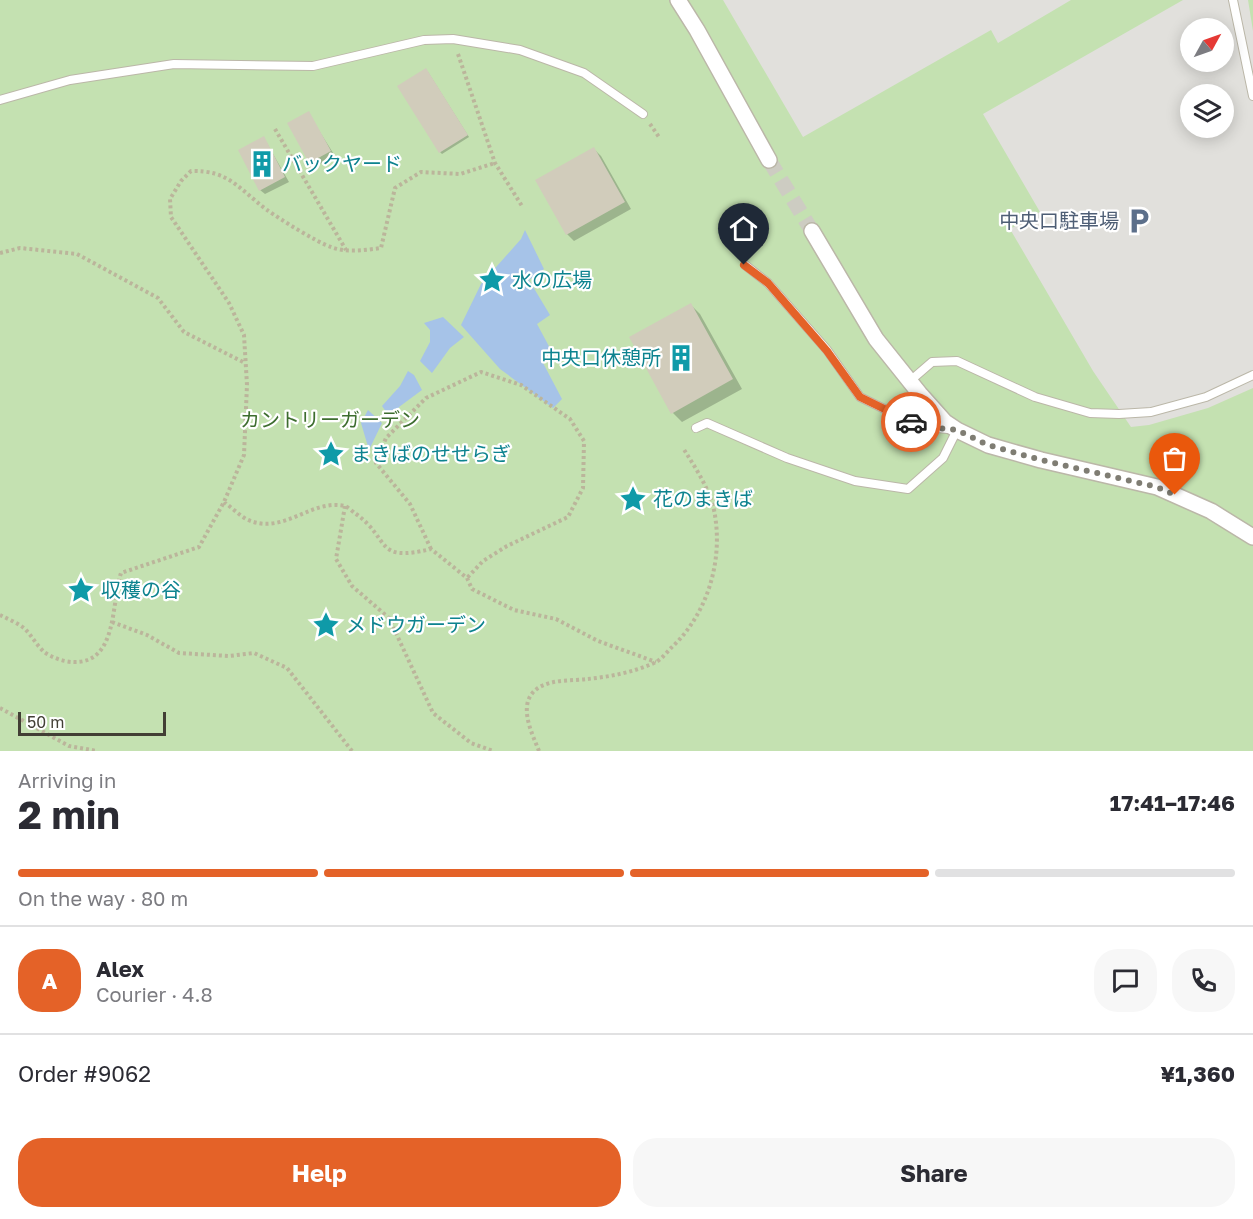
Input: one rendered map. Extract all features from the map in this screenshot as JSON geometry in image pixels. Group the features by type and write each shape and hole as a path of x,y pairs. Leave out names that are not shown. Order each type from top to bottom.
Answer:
{"street":[{"path":"678,0 769,160"},
{"path":"812,231 876,339 945,422 988,445 1157,487 1211,511 1253,537"}],"lane":[{"path":"1233,0 1253,96"},
{"path":"0,100 70,80 174,64 313,66 424,40 453,39 520,50 584,74 643,114"},
{"path":"696,428 706,423 787,458 845,478 908,489 943,458 957,430 919,426 860,397 819,342 768,283 744,265"},
{"path":"910,381 932,362 957,361 1035,397 1090,413 1119,414 1151,412 1206,397 1253,375"}],"path":[{"path":"453,39 495,163 522,206"},
{"path":"275,129 346,250"},
{"path":"0,615 23,627 44,652 67,662 82,662 96,656 108,643 121,573 200,547 224,502 244,455 246,364 244,334 229,303 171,217 170,199 181,181 191,171 210,171 240,186 267,210 330,247 346,250 381,248 395,188 421,172 460,174 495,163"},
{"path":"0,253 20,248 77,254 158,298 184,333 246,364"},
{"path":"467,578 483,561 507,546 568,517 583,488 584,441 570,420 521,385 482,372 426,398 386,438 376,463 410,504 431,549 467,578 472,589 514,610 556,619 598,641 656,662"},
{"path":"539,751 528,722 526,707 539,687 556,682 623,673 656,662 689,631 710,582 717,545 713,508 700,476 683,448"},
{"path":"224,502 248,519 278,524 321,507 345,506 365,520 386,549 406,555 431,549"},
{"path":"345,506 336,559 341,568 352,586 389,618 433,713 471,743 493,751"},
{"path":"112,622 147,635 179,653 228,656 254,653 287,668 352,751"},
{"path":"0,708 69,746 97,751"}],"green space":[{"name":"カントリーガーデン","path":"0,0 1253,0 1253,751 0,751"}],"shaded area":[{"path":"723,0 1071,0 998,43 991,30 803,137"},
{"name":"中央口駐車場","path":"1183,0 1248,0 1253,31 1253,388 1208,408 1149,425 1131,427 1093,371 1010,229 1040,212 983,114"}],"water":[{"path":"525,230 544,269 529,280 550,315 537,324 551,350 542,361 562,399 553,408 500,369 461,325 481,284 521,239"},
{"path":"443,317 464,337 450,348 432,373 420,361 430,342 430,330 424,323"},
{"path":"408,371 414,375 422,390 399,407 395,416 389,416 382,406 400,386"},
{"path":"368,410 382,423 369,450 361,423"}],"building":[{"path":"426,68 468,135 439,153 397,86"},
{"name":"バックヤード","path":"309,111 331,151 309,163 287,123"},
{"name":"バックヤード","path":"264,136 285,177 259,191 238,150"},
{"path":"594,147 625,202 566,235 535,180"},
{"name":"中央口休憩所","path":"691,303 733,379 671,414 629,337"}],"tunnel":[{"path":"769,160 812,231"}],"way so far":[{"path":"911,422 919,426 957,430 988,445 1157,487 1175,495"}],"place":[{"name":"バックヤード","path":"262,164"},
{"name":"中央口駐車場","path":"1139,221"},
{"name":"水の広場","path":"492,280"},
{"name":"中央口休憩所","path":"681,358"},
{"name":"まきばのせせらぎ","path":"331,454"},
{"name":"花のまきば","path":"633,499"},
{"name":"収穫の谷","path":"81,590"},
{"name":"メドウガーデン","path":"326,625"}],"route":[{"path":"744,265 768,283 827,351 860,397 911,422"}]}
